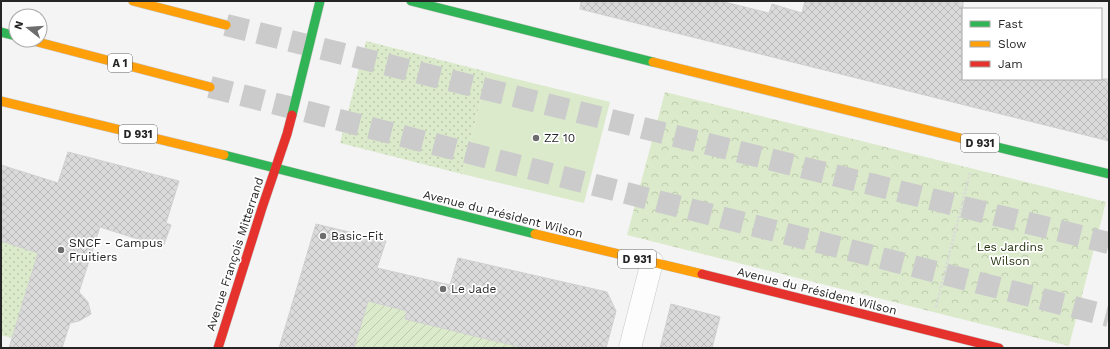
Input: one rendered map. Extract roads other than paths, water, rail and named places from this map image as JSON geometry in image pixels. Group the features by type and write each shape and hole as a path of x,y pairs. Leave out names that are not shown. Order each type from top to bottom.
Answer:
{"main road":[{"path":"133,1 226,25"},
{"name":"Avenue François Mitterrand","path":"218,348 292,115 320,1"},
{"name":"D 931","path":"411,1 1109,174"},
{"name":"A 1","path":"48,45 210,87"},
{"name":"Avenue du Président Wilson","path":"1,101 217,153 567,243 652,262 972,345 999,348"}],"street":[{"path":"630,348 652,262"}],"tunnel":[{"path":"226,25 1109,243"},
{"path":"210,87 1109,316"}],"place":[{"name":"ZZ 10","path":"536,138"},
{"name":"Basic-Fit","path":"323,236"},
{"name":"SNCF - Campus Fruitiers","path":"61,250"},
{"name":"Le Jade","path":"443,289"}],"park label":[{"name":"Les Jardins Wilson","path":"1010,254"}]}
